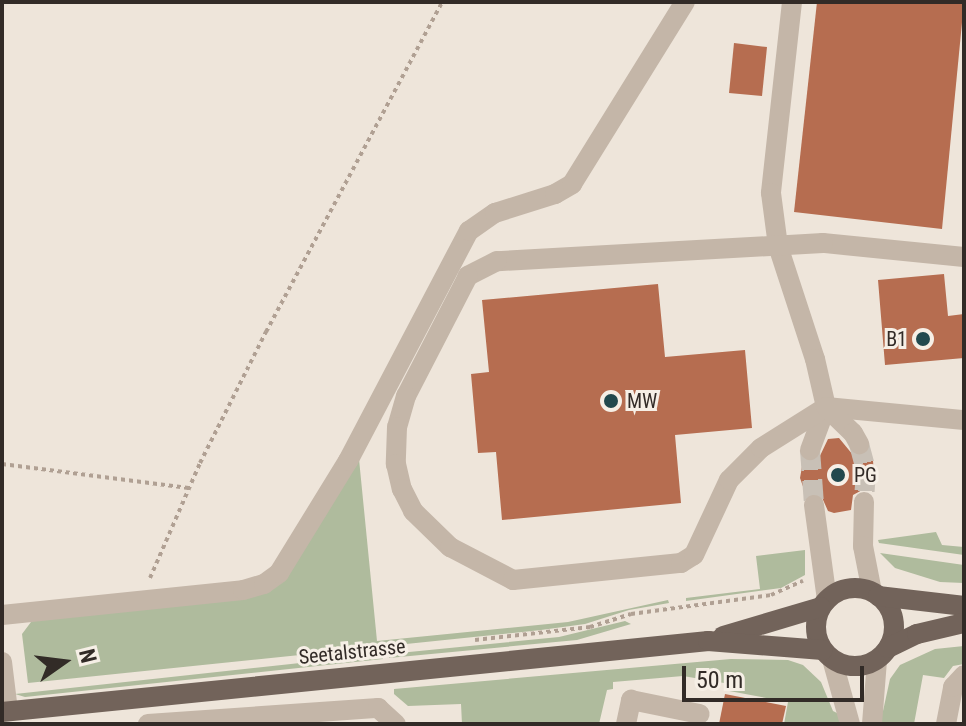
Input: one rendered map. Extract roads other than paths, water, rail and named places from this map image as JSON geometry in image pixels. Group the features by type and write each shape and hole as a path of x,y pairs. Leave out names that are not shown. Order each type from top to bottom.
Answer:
{"main road":[{"path":"964,606 848,588 824,603 815,625 828,655 854,667 917,634 964,623"},
{"path":"875,594 893,620 882,654"},
{"name":"Seetalstrasse","path":"5,712 708,641 824,603"},
{"name":"Seetalstrasse","path":"708,641 828,655"}],"street":[{"path":"2,615 141,598 243,590 264,584 279,573 348,461 469,231 495,213 555,194 572,184 685,2"},
{"path":"792,2 771,193 778,246 815,359 826,407 853,433 859,444"},
{"path":"964,257 823,243 497,261 468,276 406,396 397,427 396,464 402,489 413,511 450,547 513,580 681,563 694,555 729,480 761,448 826,407 964,420"},
{"path":"810,450 826,407"},
{"path":"864,502 863,546 875,594"},
{"path":"814,505 824,603"},
{"path":"872,724 882,654"},
{"path":"828,655 850,724"},
{"path":"2,662 5,712"},
{"path":"946,724 953,687 964,675"},
{"path":"626,724 631,700 700,714"},
{"path":"148,724 378,708 396,724"}],"tunnel":[{"path":"859,444 866,471 864,502"},
{"path":"810,450 814,505"}],"place":[{"name":"B1","path":"923,339"},
{"name":"MW","path":"611,401"},
{"name":"PG","path":"838,475"}]}
